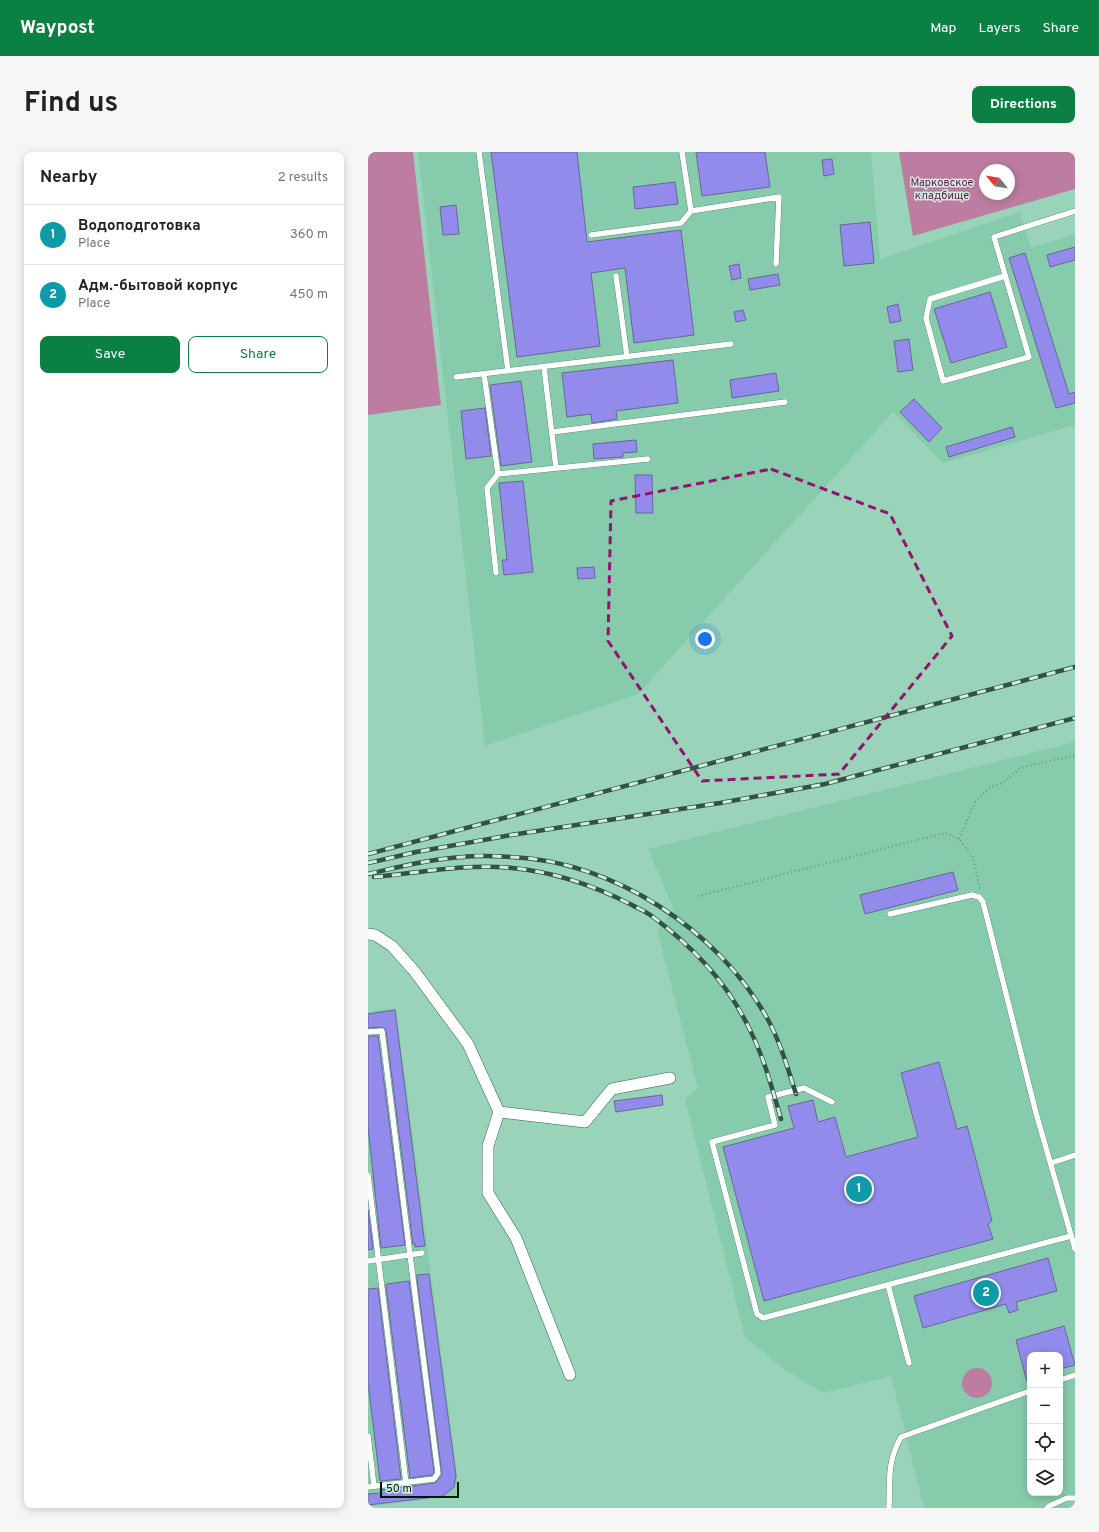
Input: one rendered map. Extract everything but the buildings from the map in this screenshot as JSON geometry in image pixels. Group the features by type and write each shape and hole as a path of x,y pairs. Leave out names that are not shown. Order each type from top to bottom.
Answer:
{"street":[{"path":"368,934 375,935 392,946 415,972 468,1044 499,1112 488,1146 488,1193 516,1238 570,1375"},
{"path":"499,1112 585,1122 612,1089 670,1078"}],"lane":[{"path":"479,152 508,371"},
{"path":"682,152 691,211"},
{"path":"591,235 681,223 691,211 779,197 776,264"},
{"path":"1005,276 930,299 926,318 943,381 1029,357 994,237 1075,211"},
{"path":"616,276 627,357"},
{"path":"456,377 731,344"},
{"path":"544,367 556,468"},
{"path":"484,374 498,474"},
{"path":"552,432 786,402"},
{"path":"496,573 487,488 498,474 648,458"},
{"path":"890,914 972,895 979,897 983,902 1036,1113 1075,1249"},
{"path":"368,1032 382,1031 438,1473 434,1479 371,1487 368,1436"},
{"path":"832,1102 804,1088 768,1097 775,1124 712,1142 757,1314 763,1318 1071,1236"},
{"path":"1051,1163 1075,1155"},
{"path":"368,1175 406,1483"},
{"path":"368,1261 422,1254"},
{"path":"888,1285 909,1363"},
{"path":"1063,1379 1075,1375"},
{"path":"889,1508 890,1464 894,1449 901,1437 1027,1392"},
{"path":"1047,1508 1067,1498 1075,1498"}],"path":[{"path":"959,839 975,802 989,788 1002,782 1020,768 1075,755"},
{"path":"698,896 945,833 959,839 973,857 983,902"}],"highlighted area":[{"path":"771,469 890,514 952,636 839,774 702,781 608,641 611,501"}],"shaded area":[{"path":"418,152 871,152 880,259 1020,212 1031,248 1075,234 1075,425 943,463 893,412 638,694 485,746"},
{"path":"1075,742 1075,1508 924,1508 891,1376 823,1393 784,1369 745,1337 685,1099 698,1088 657,930 674,910 648,849"},
{"path":"396,1008 460,1495 368,1507 368,1012"}],"green space":[{"path":"368,152 413,152 441,405 368,415"},
{"name":"Марковское кладбище","path":"899,152 1075,152 1075,189 913,236"},
{"path":"977,1368 988,1372 992,1383 988,1394 977,1398 966,1394 962,1383 966,1372"}],"railway":[{"path":"368,854 1075,667"},
{"path":"368,863 416,852 511,835 720,803 825,784 1075,718"},
{"path":"368,874 451,858 499,856 549,861 587,871 624,886 659,906 691,929 721,956 746,986 772,1027 796,1094"},
{"path":"374,877 443,869 478,867 528,870 559,876 589,886 618,898 648,914 682,940 708,967 731,996 749,1028 759,1050 781,1119"}],"place":[{"name":"Водоподготовка","path":"859,1189"},
{"name":"Адм.-бытовой корпус","path":"986,1293"}]}
